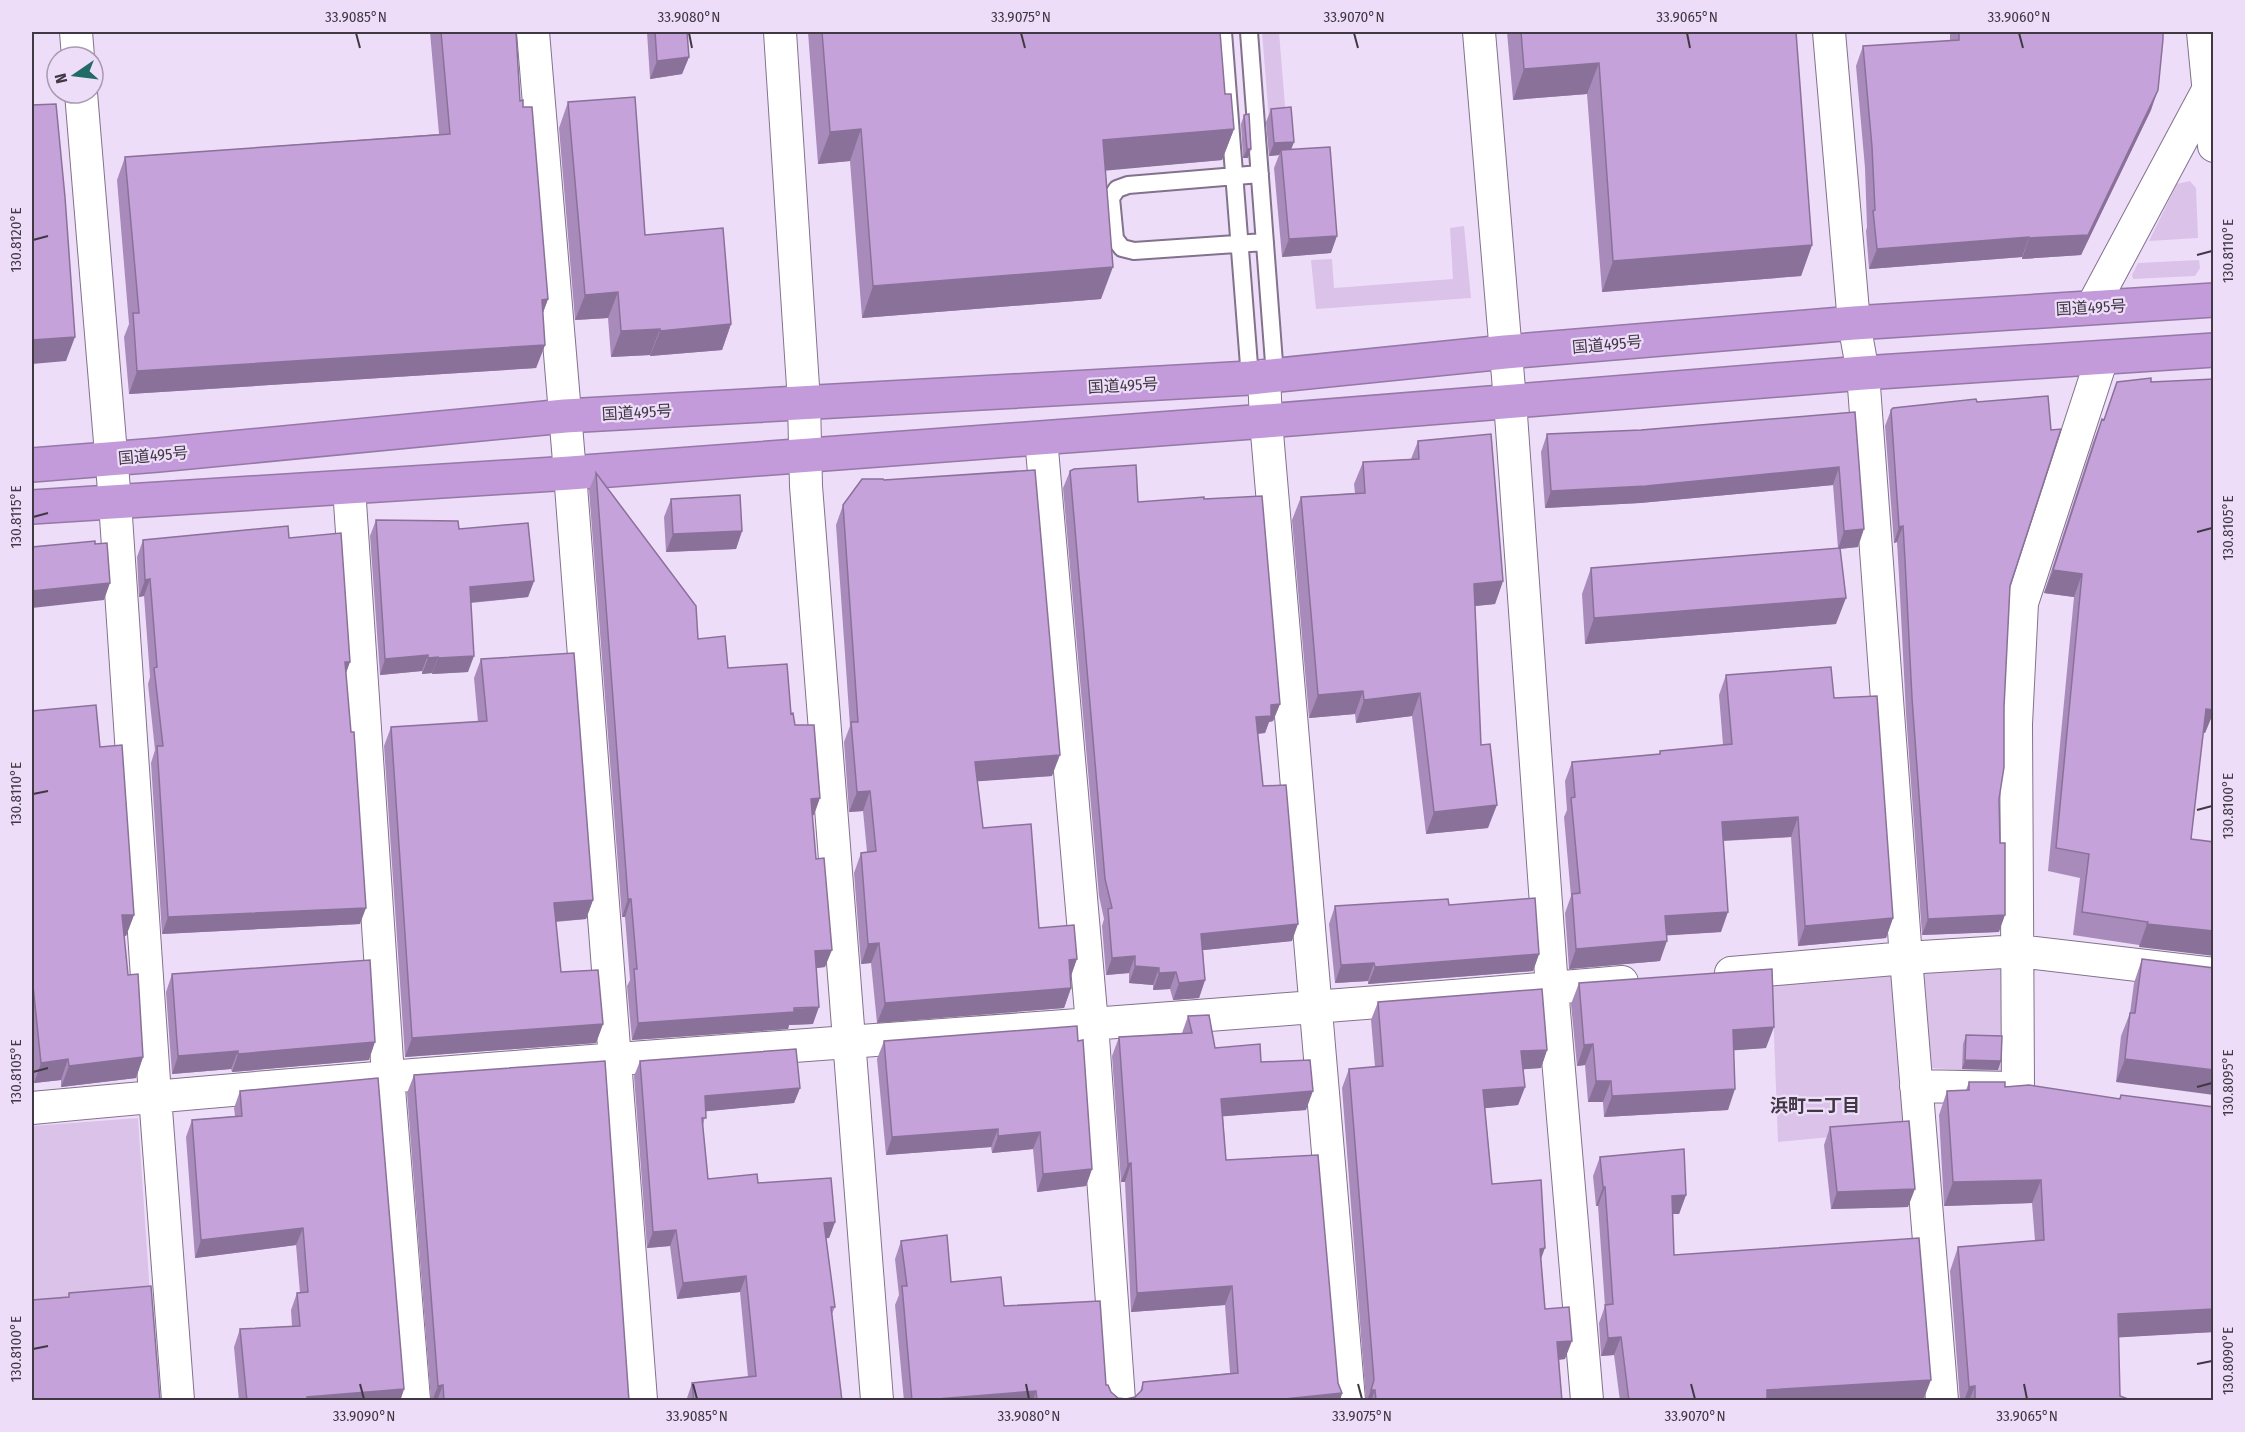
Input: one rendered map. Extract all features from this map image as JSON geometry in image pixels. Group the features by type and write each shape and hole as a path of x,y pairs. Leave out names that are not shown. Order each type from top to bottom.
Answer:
{"highway":[{"name":"国道495号","path":"32,465 566,416 1263,377 1505,352 1854,323 2214,300"},
{"path":"32,507 570,473 1266,421 1863,373 2214,350"}],"street":[{"path":"533,32 566,416 613,1060 641,1401"},
{"path":"780,32 804,402 804,456 877,1401"},
{"path":"1479,32 1510,400 1552,988 1587,1401"},
{"path":"1829,32 1854,323 1863,373 1906,958 1942,1401"},
{"path":"2204,32 2207,93 2214,146"},
{"path":"2092,307 2207,93"},
{"path":"82,105 112,459 178,1401"},
{"path":"1916,1086 2029,1089 2019,951 2016,724 2022,603 2102,358"},
{"path":"1263,377 1349,1401"},
{"path":"1041,438 1092,1024 1119,1401"},
{"path":"350,487 388,1076 414,1401"},
{"path":"1706,975 2019,951 2214,974"},
{"path":"32,1108 388,1076 848,1043 1647,980"}],"lane":[{"path":"1223,32 1239,243 1263,377"},
{"path":"1249,32 1264,242 1263,377"},
{"path":"1260,174 1128,184 1117,189 1111,198 1115,239 1122,248 1134,251 1264,242"}],"shaded area":[{"path":"1262,32 1279,32 1286,118 1269,119"},
{"path":"2190,181 2196,188 2198,238 2149,241 2177,184"},
{"path":"1464,226 1471,298 1316,309 1311,260 1332,259 1334,288 1453,279 1450,228"},
{"path":"2199,260 2200,268 2195,276 2133,279 2132,275 2138,263"},
{"path":"2006,965 2003,1073 1931,1068 1923,971"},
{"path":"1892,973 1904,1130 1778,1142 1772,982"},
{"path":"138,1118 150,1295 32,1306 32,1126"}],"building":[{"path":"441,32 516,32 520,101 523,100 523,107 532,107 548,299 542,300 545,345 137,371 133,313 139,313 125,157 450,134"},
{"path":"655,32 687,32 689,57 657,61"},
{"path":"822,32 1220,32 1225,94 1231,94 1234,129 1103,140 1113,267 873,286 861,129 830,132"},
{"path":"1521,32 1796,32 1812,245 1613,261 1599,63 1524,69"},
{"path":"1959,32 2163,32 2158,90 2088,235 2029,237 1877,249 1873,211 1875,210 1872,147 1863,46 1959,40"},
{"path":"635,97 645,235 723,228 731,324 660,331 660,329 621,331 618,292 585,295 568,102"},
{"path":"32,105 56,105 75,337 32,340"},
{"path":"1291,107 1294,142 1274,143 1271,109"},
{"path":"1249,114 1251,149 1247,149 1244,115"},
{"path":"1330,147 1337,236 1289,239 1281,150"},
{"path":"2151,378 2151,382 2214,379 2214,710 2206,709 2191,839 2214,842 2214,931 2147,924 2148,922 2082,912 2089,854 2056,848 2082,574 2053,570 2102,419 2104,420 2117,382"},
{"path":"2048,396 2051,430 2061,429 2010,586 2004,707 2004,767 1999,799 2000,843 2005,843 2005,915 1928,919 1912,698 1903,526 1899,527 1891,410 1976,399 1977,402"},
{"path":"1855,412 1864,529 1844,531 1839,467 1646,486 1551,491 1547,434 1641,430"},
{"path":"1491,434 1503,581 1474,584 1481,745 1490,744 1497,805 1434,812 1420,693 1364,700 1363,691 1318,695 1301,497 1365,493 1363,462 1419,459 1418,441"},
{"path":"1136,465 1138,502 1204,497 1204,499 1262,496 1280,704 1271,705 1271,716 1256,717 1263,786 1286,785 1298,924 1201,934 1205,980 1179,983 1176,972 1159,973 1159,968 1135,966 1135,956 1112,958 1108,909 1112,908 1105,879 1070,471"},
{"path":"1035,470 1060,755 975,762 983,828 1031,824 1039,928 1074,925 1077,959 1069,960 1071,988 885,1003 879,943 868,944 861,853 876,851 870,791 857,792 851,722 858,722 843,505 862,479 884,480"},
{"path":"596,473 696,606 698,639 725,636 728,668 787,664 791,714 793,713 795,725 814,725 820,798 811,799 816,859 824,858 832,950 815,951 819,1007 794,1008 794,1012 638,1023 634,969 637,969 631,899 628,899"},
{"path":"740,495 742,531 673,534 671,499"},
{"path":"376,520 458,521 459,529 528,523 534,581 470,587 474,656 428,658 428,655 385,659"},
{"path":"288,526 289,538 341,533 350,662 345,662 351,732 354,732 366,908 168,917 157,746 163,746 154,668 157,667 150,579 145,580 143,540"},
{"path":"95,541 95,544 107,543 110,583 32,591 32,547"},
{"path":"1840,548 1846,598 1594,618 1591,568"},
{"path":"574,653 593,900 554,903 561,972 598,970 603,1024 412,1038 391,727 487,721 481,659"},
{"path":"1831,667 1834,698 1877,696 1893,918 1805,926 1798,817 1722,822 1728,912 1665,916 1667,941 1576,949 1572,894 1580,893 1571,798 1575,797 1572,762 1660,754 1660,751 1732,744 1726,675"},
{"path":"96,705 100,747 122,745 134,915 122,915 128,975 138,974 143,1057 69,1066 68,1059 41,1063 32,976 32,711"},
{"path":"1535,898 1539,954 1375,967 1374,963 1341,965 1335,906 1448,899 1449,905"},
{"path":"2142,959 2214,968 2214,1070 2125,1059 2130,1013 2135,1013"},
{"path":"370,960 375,1042 238,1054 238,1051 178,1056 172,974"},
{"path":"1772,969 1774,1027 1733,1030 1735,1089 1612,1096 1611,1081 1596,1081 1593,1044 1584,1045 1579,983"},
{"path":"1542,989 1547,1050 1521,1051 1525,1087 1483,1090 1492,1184 1541,1180 1545,1248 1540,1249 1545,1309 1569,1307 1572,1341 1557,1342 1562,1401 1376,1401 1375,1390 1371,1390 1374,1380 1349,1069 1383,1066 1378,1002"},
{"path":"1209,1015 1215,1048 1260,1044 1261,1062 1310,1060 1313,1091 1221,1099 1226,1160 1318,1155 1338,1383 1342,1393 1264,1401 1037,1401 1036,1391 912,1401 902,1286 907,1286 901,1241 947,1235 951,1282 1001,1277 1004,1306 1100,1301 1106,1385 1118,1398 1135,1397 1142,1390 1143,1382 1238,1373 1232,1286 1137,1293 1131,1163 1128,1164 1119,1037 1192,1033 1188,1016"},
{"path":"1077,1026 1078,1041 1083,1040 1092,1169 1043,1174 1040,1132 998,1136 998,1129 892,1137 884,1041"},
{"path":"1966,1035 2002,1036 2001,1061 1965,1060"},
{"path":"796,1049 800,1088 705,1096 706,1118 702,1118 708,1179 757,1174 758,1183 831,1178 835,1222 824,1223 835,1307 831,1307 842,1401 694,1401 692,1383 756,1376 746,1276 683,1283 676,1230 653,1232 640,1061"},
{"path":"605,1061 629,1401 444,1401 443,1385 438,1386 414,1075"},
{"path":"378,1078 404,1389 307,1397 307,1401 247,1401 240,1329 300,1326 297,1293 308,1292 303,1228 201,1240 192,1120 242,1116 240,1091"},
{"path":"1969,1082 2005,1082 2005,1087 2029,1085 2120,1099 2121,1095 2214,1107 2214,1309 2118,1314 2120,1396 2133,1401 1975,1401 1975,1386 1969,1387 1958,1247 2044,1240 2041,1180 1953,1182 1947,1091 1969,1090"},
{"path":"1909,1121 1915,1189 1837,1192 1830,1127"},
{"path":"1684,1149 1686,1195 1672,1196 1674,1255 1919,1238 1931,1380 1767,1390 1767,1401 1629,1401 1621,1337 1608,1338 1605,1305 1613,1304 1605,1187 1603,1187 1600,1157"},
{"path":"151,1286 160,1401 32,1401 32,1300 69,1297 69,1293"}],"district":[{"name":"浜町二丁目","path":"1815,1106"}]}
